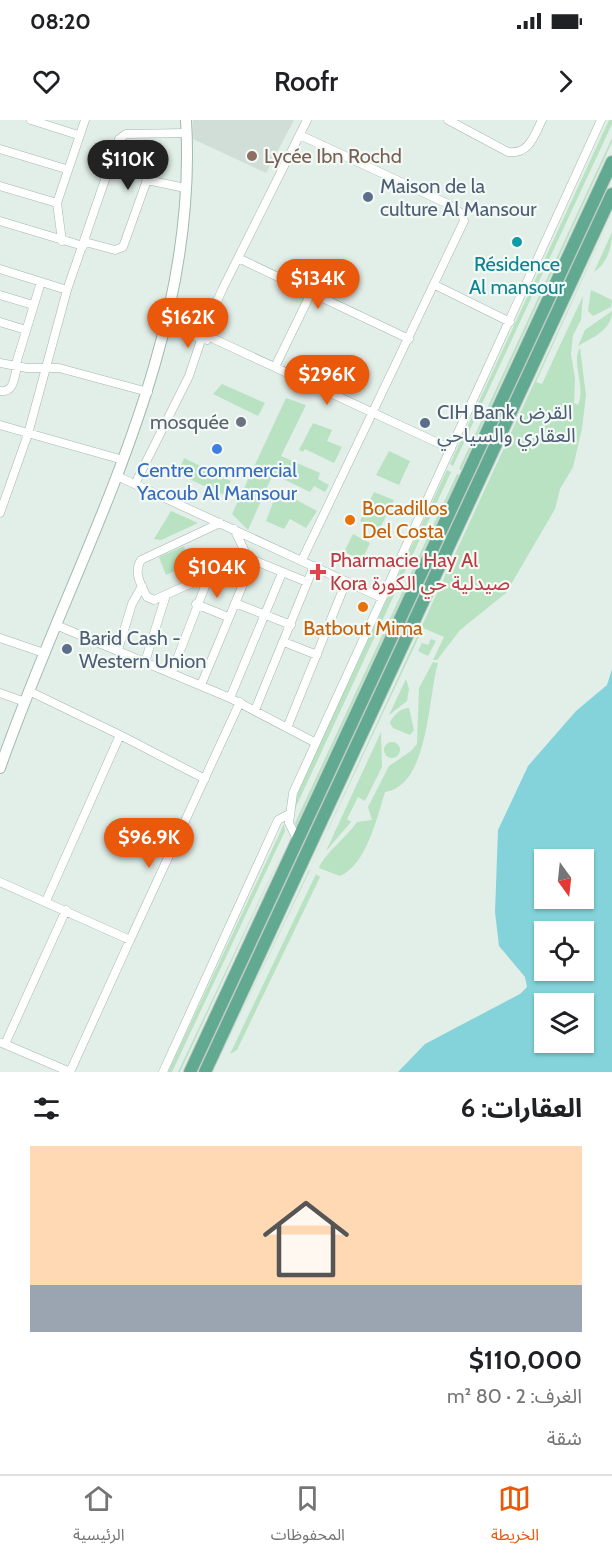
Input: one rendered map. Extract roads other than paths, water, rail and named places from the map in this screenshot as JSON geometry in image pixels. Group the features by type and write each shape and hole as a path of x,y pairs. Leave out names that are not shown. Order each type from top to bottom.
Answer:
{"main road":[{"path":"0,768 4,743 27,697 117,476 148,392 170,308 180,247 185,188 186,120"},
{"path":"190,1072 612,162"},
{"path":"205,1072 612,194"}],"street":[{"path":"31,120 78,135"},
{"path":"62,241 57,203 66,169 85,120"},
{"path":"135,484 189,376 205,328 238,258 308,120"},
{"path":"448,120 508,152 516,153 528,147 542,120"},
{"path":"298,841 290,828 289,814 293,793 601,120"},
{"path":"0,513 28,434 44,367 67,290 118,139 126,134 186,133"},
{"path":"300,135 448,204 462,214 464,221 302,560"},
{"path":"0,149 66,169"},
{"path":"0,221 62,241 115,250 123,247 147,180 143,172 111,161"},
{"path":"147,180 185,188"},
{"path":"0,186 57,203"},
{"path":"238,258 409,339"},
{"path":"0,269 67,290"},
{"path":"0,391 7,391 11,387 41,282"},
{"path":"435,285 510,322"},
{"path":"274,367 312,292"},
{"path":"0,295 33,306"},
{"path":"170,308 205,328 214,339 451,449"},
{"path":"0,322 26,330"},
{"path":"165,328 202,340 214,339"},
{"path":"0,363 16,367 68,370 148,392"},
{"path":"0,424 123,460"},
{"path":"117,476 382,598"},
{"path":"0,480 10,484"},
{"path":"220,524 141,560 137,566 142,586 150,600 246,560 307,582"},
{"path":"201,685 246,575 246,560 234,529"},
{"path":"255,710 314,566"},
{"path":"230,698 282,573"},
{"path":"172,672 196,604 209,576"},
{"path":"287,728 346,582"},
{"path":"118,650 132,604 142,586"},
{"path":"145,662 166,595"},
{"path":"235,603 291,625"},
{"path":"196,604 228,617"},
{"path":"56,625 240,702 316,743"},
{"path":"0,638 44,653"},
{"path":"284,642 317,655"},
{"path":"0,693 27,697 120,735 205,779"},
{"path":"66,910 2,1043 70,1072 240,702"},
{"path":"46,901 120,735"},
{"path":"163,1072 278,819 289,814"},
{"path":"0,882 130,940"}],"water":[{"path":"612,669 612,1072 398,1072 425,1044 520,994 527,987 525,977 499,946 495,912 498,830 528,766 576,711 607,685"}],"place":[{"name":"Lycée Ibn Rochd","path":"252,156"},
{"name":"Maison de la culture Al Mansour","path":"368,197"},
{"name":"Résidence Al mansour","path":"517,242"},
{"name":"mosquée","path":"241,422"},
{"name":"CIH Bank القرض العقاري والسياحي","path":"425,423"},
{"name":"Centre commercial Yacoub Al Mansour","path":"217,449"},
{"name":"Bocadillos Del Costa","path":"350,520"},
{"name":"Pharmacie Hay Al Kora صيدلية حي الكورة","path":"318,572"},
{"name":"Batbout Mima","path":"363,607"},
{"name":"Barid Cash - Western Union","path":"67,649"}]}
